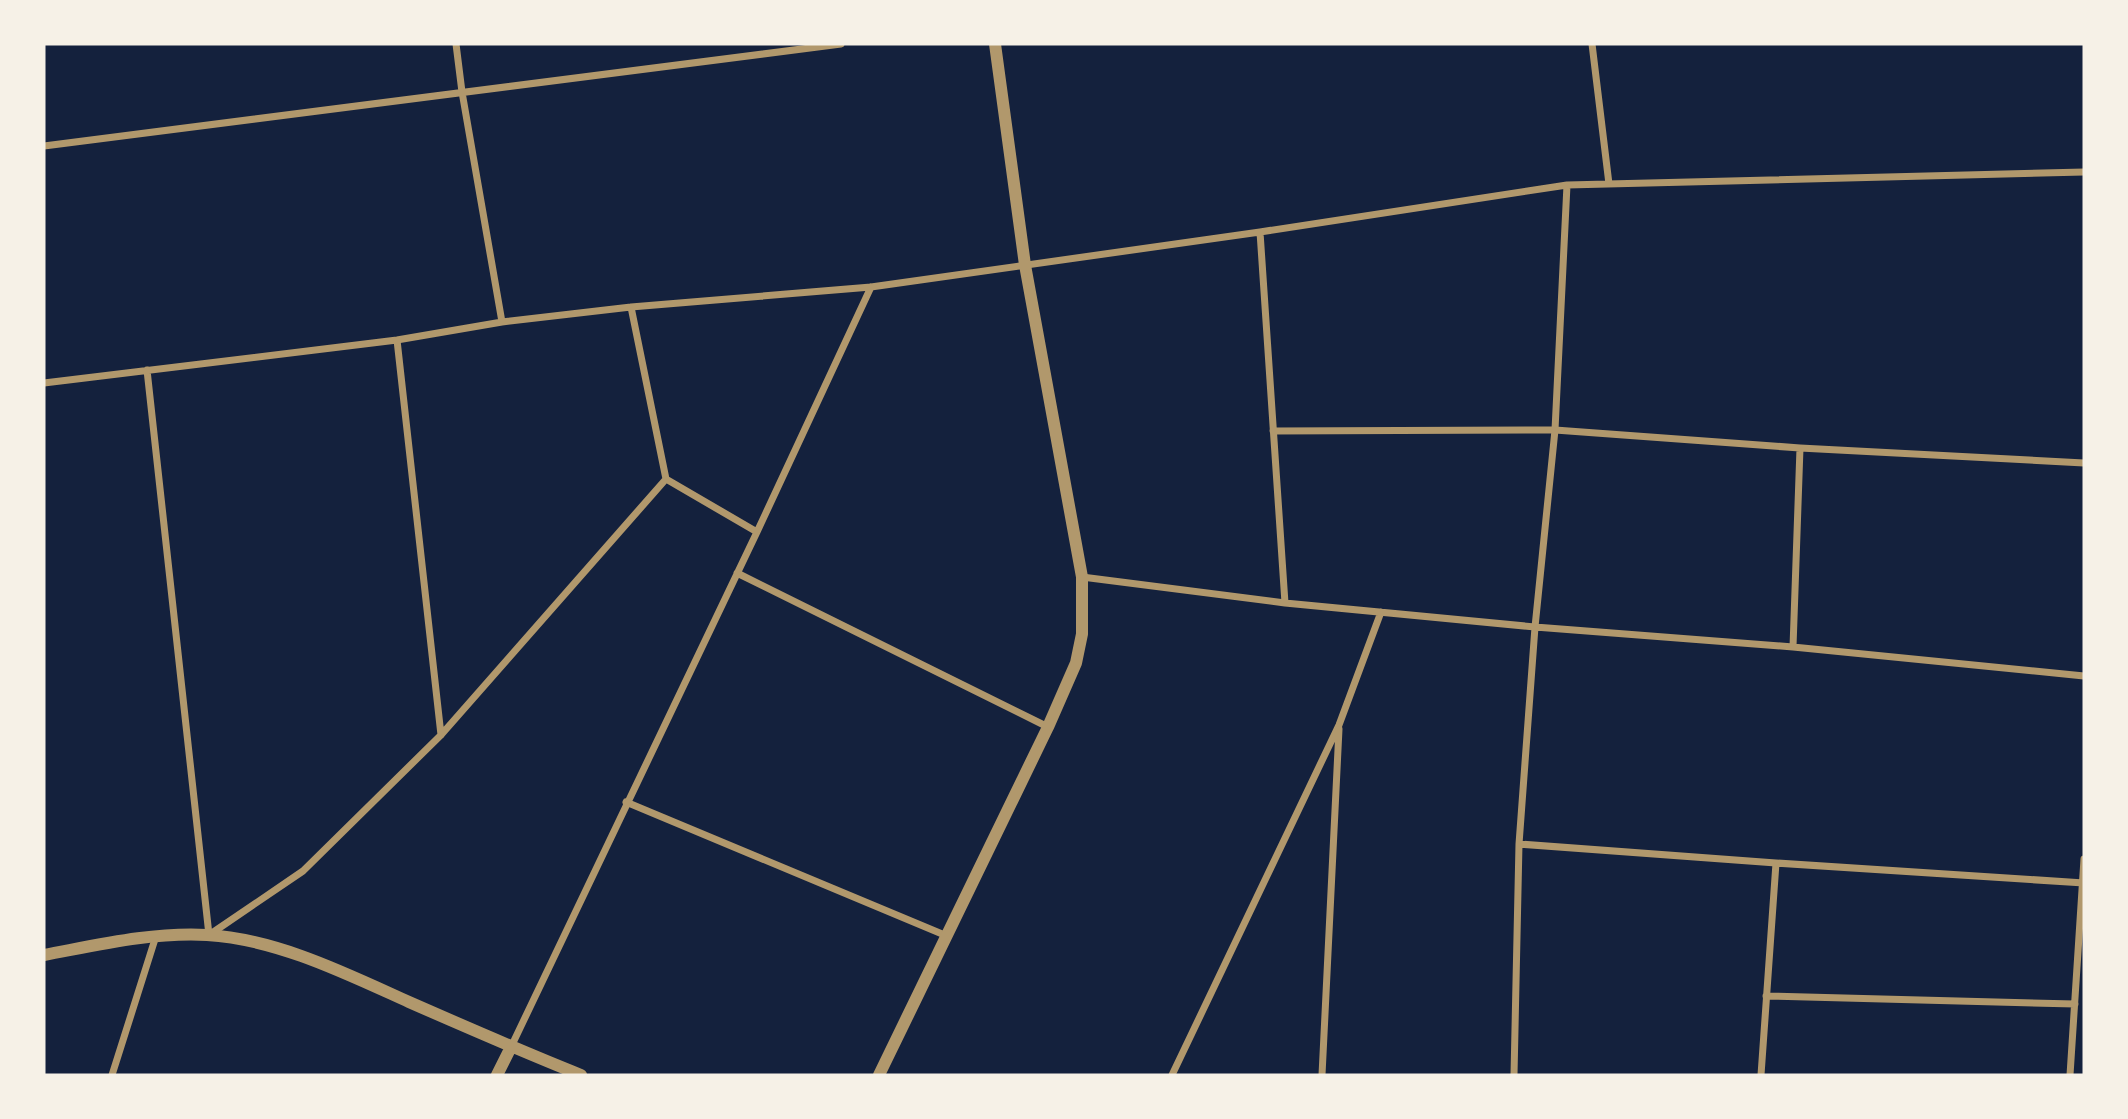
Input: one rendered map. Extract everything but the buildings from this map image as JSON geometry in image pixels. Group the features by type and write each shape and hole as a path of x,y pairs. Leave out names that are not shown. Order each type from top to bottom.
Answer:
{"street":[{"path":"456,44 502,322"},
{"path":"44,146 841,44"},
{"path":"879,1075 1048,727 1076,663 1082,634 1082,577 1025,265 995,44"},
{"path":"1592,44 1608,184"},
{"path":"44,383 397,340 502,322 631,306 871,287 1567,185 2084,172"},
{"path":"1514,1075 1519,844 1535,627 1555,430 1567,185"},
{"path":"1260,232 1285,603"},
{"path":"497,1075 871,287"},
{"path":"631,306 666,479 757,532"},
{"path":"397,340 441,735"},
{"path":"146,370 209,935"},
{"path":"1273,431 1555,430 1800,448 2084,463"},
{"path":"1793,647 1800,448"},
{"path":"209,935 303,871 441,735 666,479"},
{"path":"737,573 1048,727"},
{"path":"1082,577 1285,603 1535,627 1793,647 2084,676"},
{"path":"1172,1075 1339,725 1381,612"},
{"path":"1322,1075 1339,725"},
{"path":"626,802 947,936"},
{"path":"1519,844 2084,883"},
{"path":"2070,1075 2084,859"},
{"path":"1761,1075 1776,863"},
{"path":"112,1075 156,935"},
{"path":"44,955 156,935 209,935 266,945 337,970 581,1075"},
{"path":"1766,996 2075,1004"}]}
